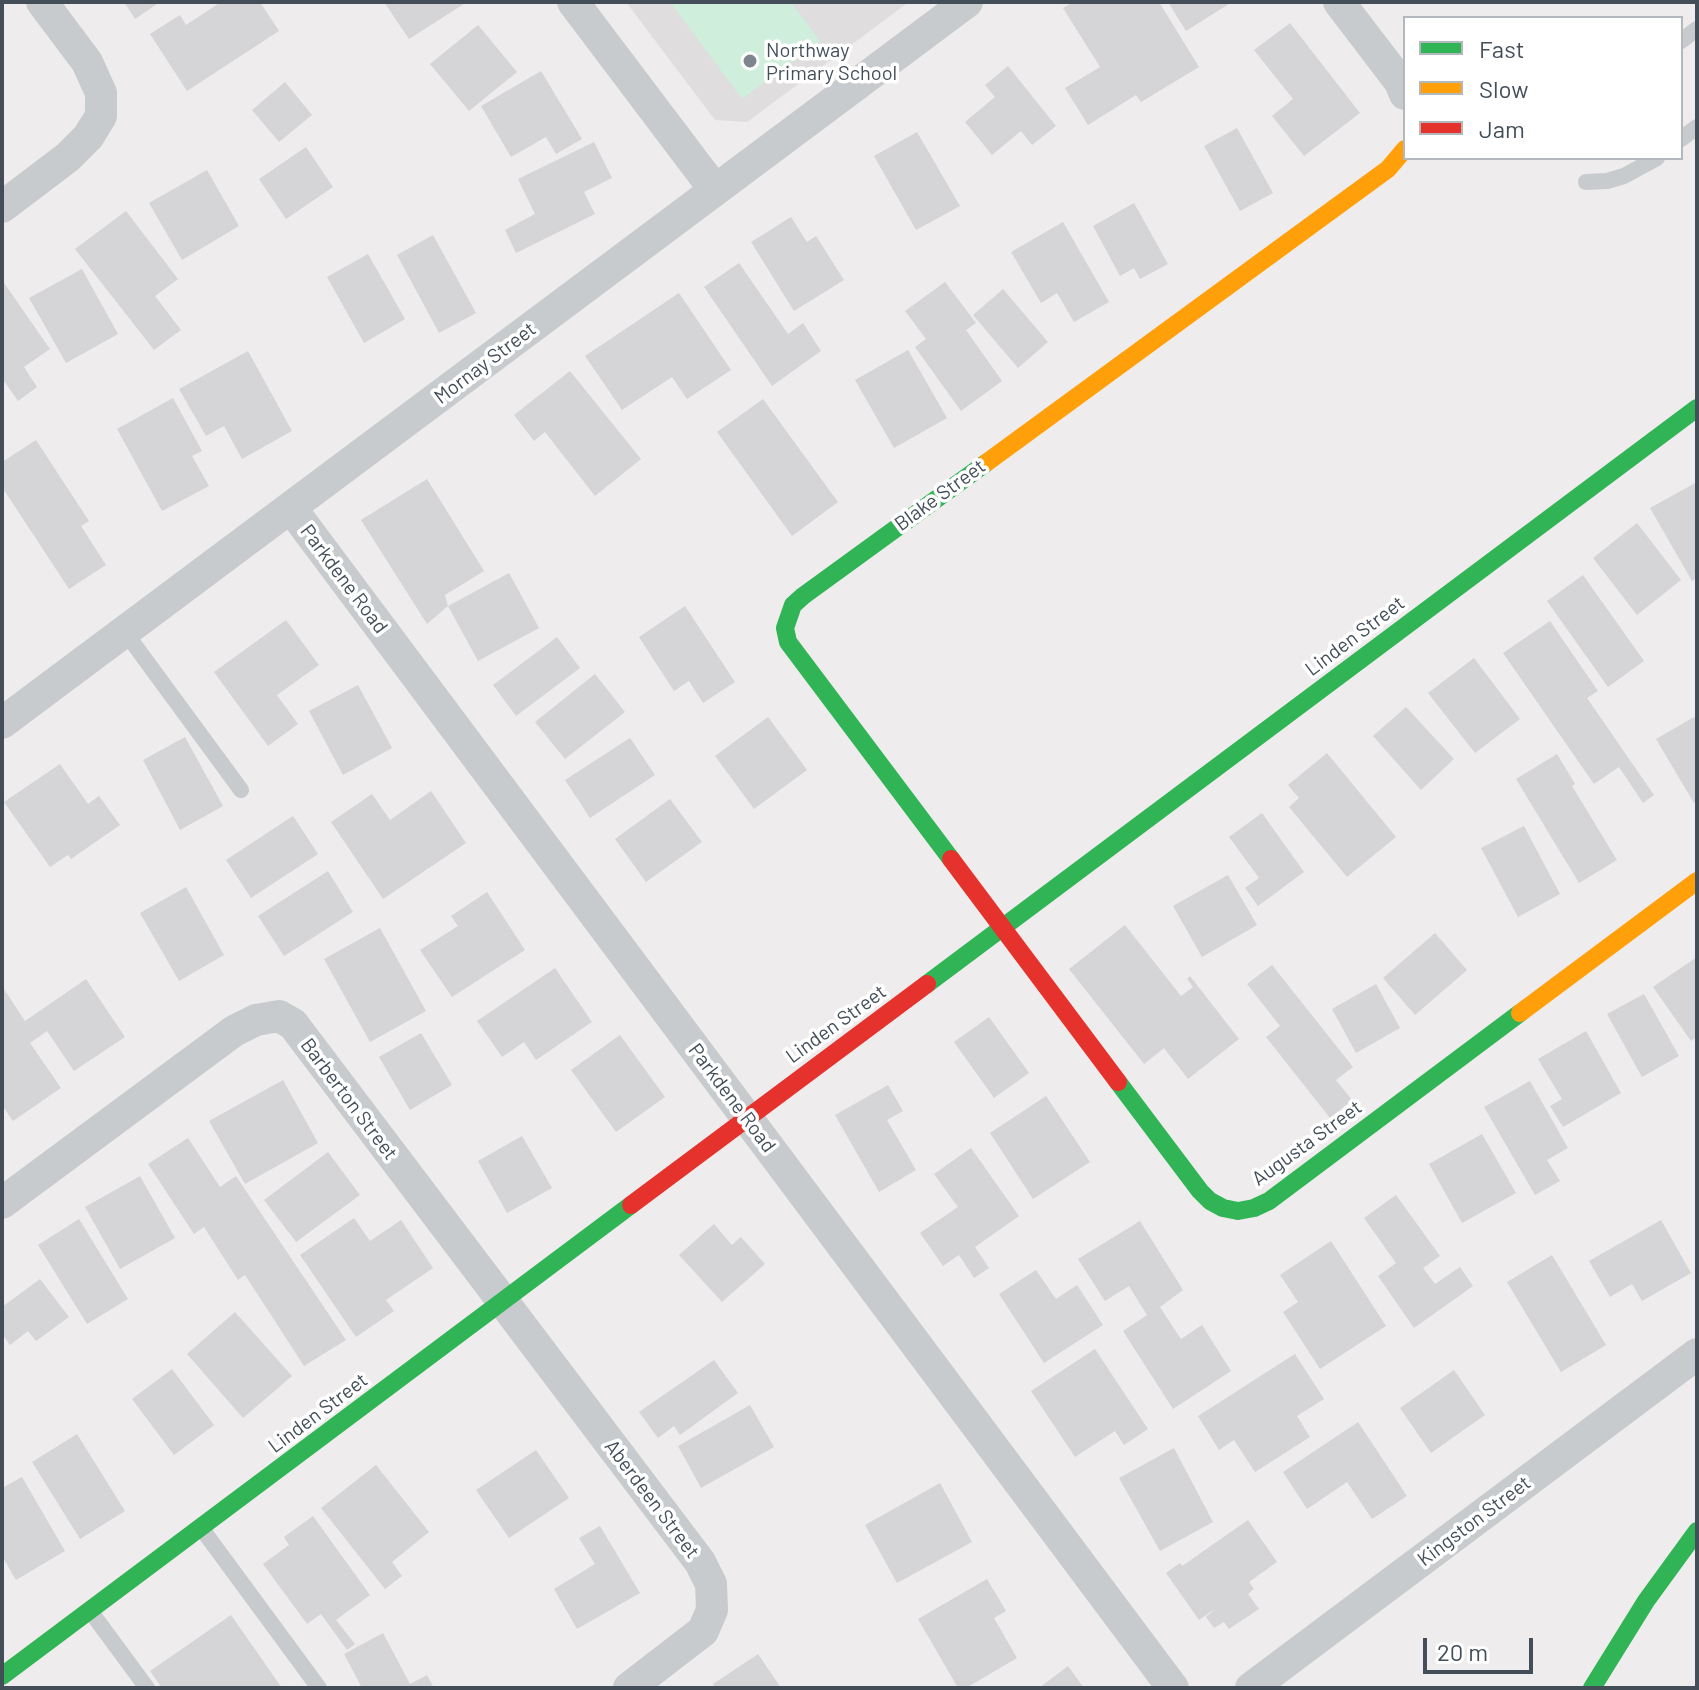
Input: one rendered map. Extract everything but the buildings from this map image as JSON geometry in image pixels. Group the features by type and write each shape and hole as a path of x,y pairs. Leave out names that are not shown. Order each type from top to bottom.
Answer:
{"street":[{"path":"2,207 68,157 88,137 101,116 101,93 87,62 42,2"},
{"path":"573,2 715,190"},
{"name":"Mornay Street","path":"2,723 967,2"},
{"path":"1339,2 1403,89"},
{"name":"Blake Street","path":"1003,928 796,655 788,642 785,628 793,605 1388,169 1403,151"},
{"name":"Linden Street","path":"2,1676 1697,408"},
{"name":"Parkdene Road","path":"291,508 1173,1688"},
{"name":"Augusta Street","path":"1003,928 1200,1191 1223,1208 1238,1211 1269,1201 1697,881"},
{"name":"Barberton Street","path":"2,1203 234,1031 256,1020 279,1016 293,1024 503,1302"},
{"name":"Aberdeen Street","path":"503,1302 700,1562 711,1584 712,1610 703,1631 629,1688"},
{"name":"Kingston Street","path":"1251,1688 1697,1354"},
{"path":"1592,1688 1646,1601 1697,1531"}],"lane":[{"path":"1586,182 1624,176 1653,160"},
{"path":"125,632 241,790"},
{"path":"201,1527 319,1688"},
{"path":"90,1611 147,1688"}],"shaded area":[{"name":"Northway Primary School","path":"626,2 909,2 747,122 715,120"}],"green space":[{"path":"670,2 791,2 820,41 742,99"}],"traffic: fast":[{"path":"927,984 1697,408"},
{"path":"951,859 788,642 785,628 793,605 803,596 986,463"},
{"path":"1118,1082 1200,1191 1223,1208 1238,1211 1269,1201 1520,1013"},
{"path":"2,1676 631,1205"},
{"path":"1592,1688 1646,1601 1697,1531"}],"traffic: slow":[{"path":"986,463 1388,169 1403,151"},
{"path":"1520,1013 1697,881"}],"traffic: jam":[{"path":"951,859 1118,1082"},
{"path":"631,1205 927,984"}],"place":[{"name":"Northway Primary School","path":"750,61"}]}
